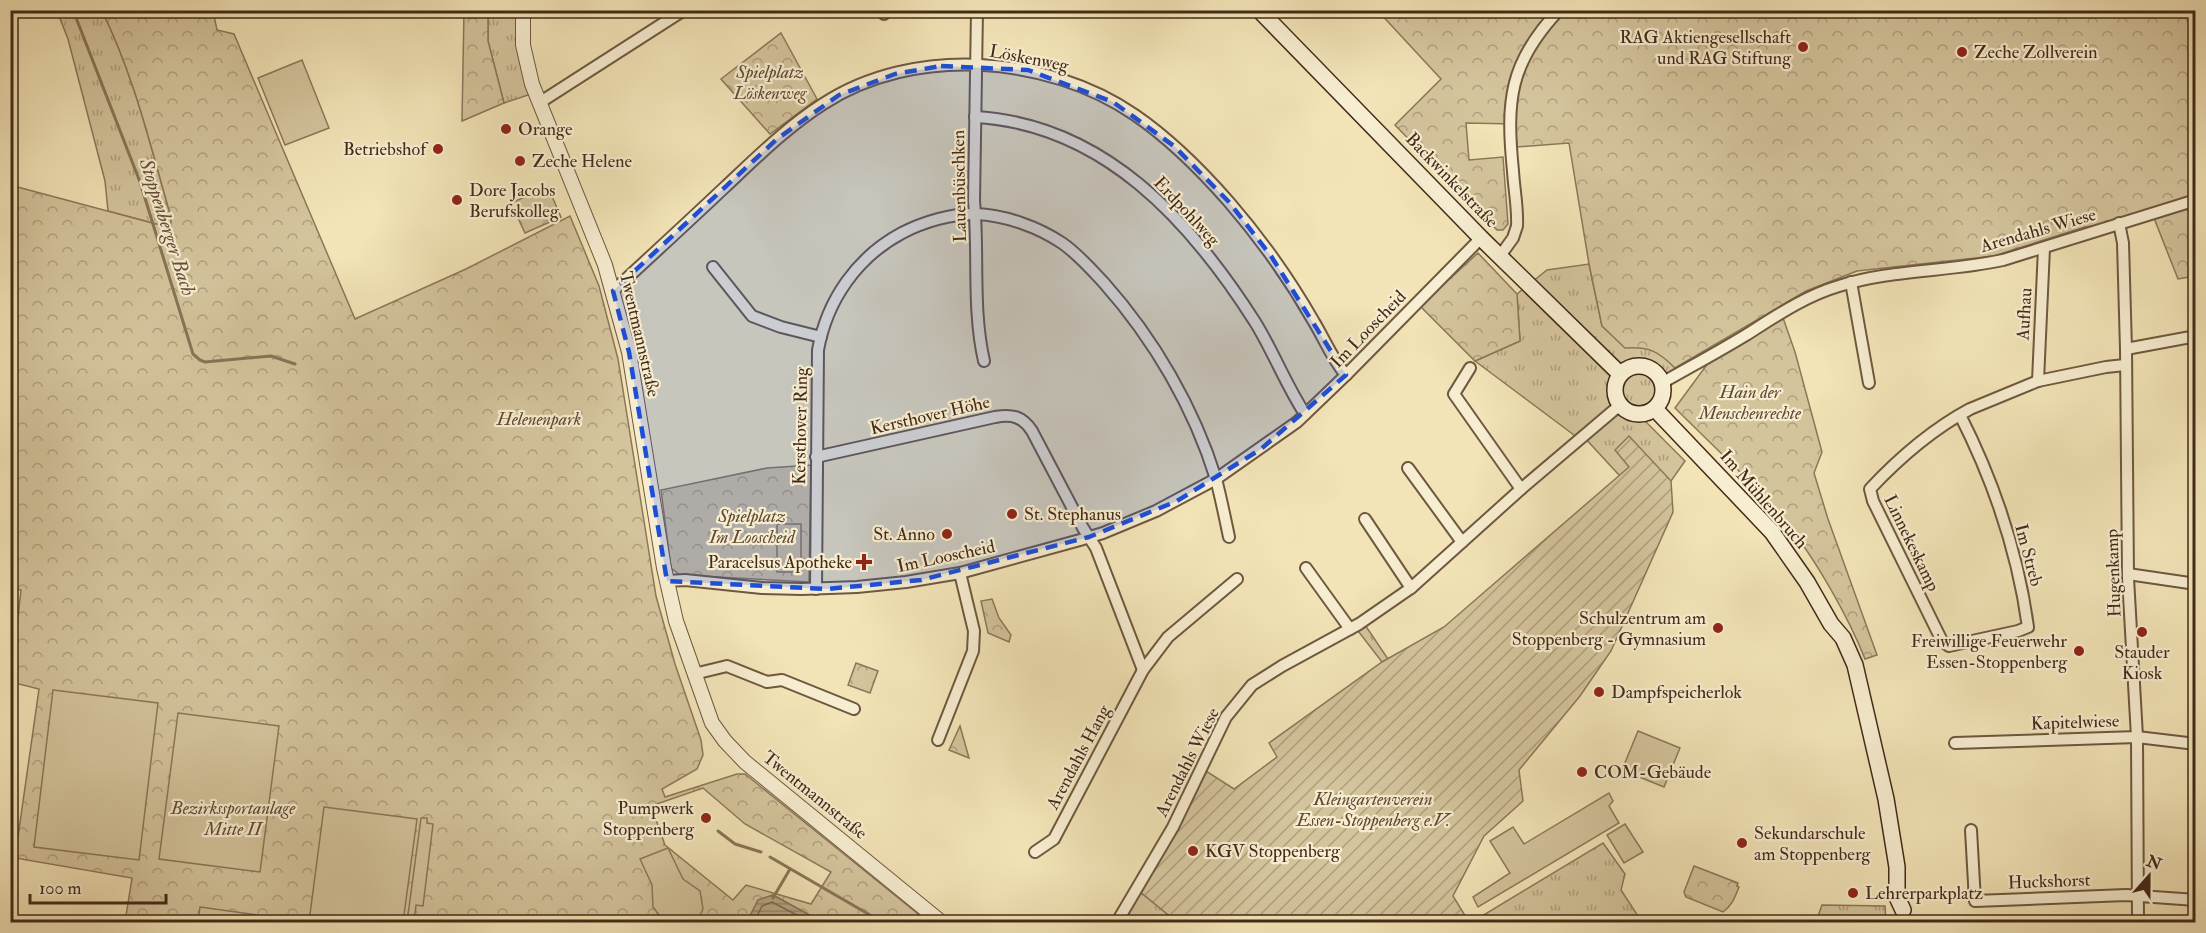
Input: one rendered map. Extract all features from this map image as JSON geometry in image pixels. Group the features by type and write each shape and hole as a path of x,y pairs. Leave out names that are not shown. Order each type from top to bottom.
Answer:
{"main road":[{"name":"Backwinkelstraße","path":"1259,10 1481,238 1620,374"},
{"path":"1631,367 1646,367 1657,374 1662,383 1662,398 1655,408 1639,414 1629,412 1620,405 1616,397 1615,389 1620,374 1631,367"},
{"name":"Im Mühlenbruch","path":"1655,408 1772,532 1807,582 1831,624 1844,660 1857,681 1886,799 1896,867 1897,897 1904,916"}],"street":[{"name":"Twentmannstraße","path":"523,10 525,57 532,84 590,224 613,291 629,352 667,582 676,621 712,723 734,751 941,922"},
{"path":"539,103 684,10"},
{"name":"Lauenbüschken","path":"977,10 975,117 977,316 984,361"},
{"path":"1500,256 1513,238 1517,226 1509,124 1514,84 1526,53 1538,34 1559,10"},
{"name":"Löskenweg","path":"613,291 777,138 823,104 856,87 895,74 941,66 976,64 1028,70 1074,84 1113,102 1155,129 1229,202 1254,234 1287,279 1315,323 1336,363 1346,375"},
{"name":"Erdpohlweg","path":"975,117 1028,125 1072,140 1114,164 1142,186 1189,235 1228,282 1266,340 1305,414"},
{"name":"Arendahls Wiese","path":"1662,383 1797,303 1851,282 1888,274 1987,263 2044,248 2196,200"},
{"name":"Kersthover Ring","path":"816,589 817,375 821,337 834,302 843,286 870,254 913,227 937,220 975,213 1011,220 1046,234 1079,257 1137,323 1175,384 1216,479"},
{"name":"Hugenkamp","path":"2120,223 2123,243 2126,349 2128,574 2137,737 2138,922"},
{"name":"Im Looscheid","path":"667,582 685,580 762,588 816,589 882,585 960,573 1089,537 1156,511 1216,479 1262,449 1305,414 1481,238"},
{"name":"Aufhau","path":"2038,381 2044,248"},
{"path":"713,267 752,316 781,327 821,337"},
{"path":"1851,282 1869,382"},
{"path":"2126,349 2196,336"},
{"name":"Linnekeskamp","path":"1946,645 1869,492 1870,489 1894,463 1914,446 1960,415 2038,381 2125,365"},
{"path":"1470,368 1454,394 1521,489"},
{"name":"Arendahls Wiese","path":"1116,922 1173,827 1226,717 1252,685 1350,629 1411,588 1521,489 1620,405"},
{"name":"Kersthover Höhe","path":"816,457 1012,415 1022,419 1029,426 1089,537"},
{"name":"Im Streb","path":"1946,645 2018,632 2028,627 2021,587 2003,521 1971,436 1960,415"},
{"path":"1408,468 1462,542"},
{"path":"1216,479 1229,537"},
{"path":"1365,519 1411,588"},
{"path":"1089,537 1096,548 1143,670"},
{"path":"1306,568 1350,629"},
{"path":"938,740 973,651 974,631 960,573"},
{"path":"2128,574 2196,584"},
{"name":"Arendahls Hang","path":"1035,852 1054,839 1143,670 1168,637 1237,579"},
{"path":"694,674 727,666 767,682 782,680 854,709"},
{"name":"Kapitelwiese","path":"1955,743 2137,737 2196,744"},
{"name":"Huckshorst","path":"1971,830 1975,901 2137,896 2196,900"}],"highlighted area":[{"path":"941,66 1028,70 1113,102 1174,146 1229,202 1271,256 1346,375 1261,449 1177,501 1089,537 921,580 827,589 667,581 629,352 613,291 777,139 839,95 895,74"}],"green space":[{"path":"57,11 102,11 123,60 141,112 171,217 171,228 108,211 105,181 68,39"},
{"path":"102,11 213,11 217,30 234,34 355,319 466,269 570,216 599,286 618,359 656,596 675,664 701,740 703,755 697,769 662,789 665,797 737,774 745,774 928,922 822,922 773,895 758,900 747,922 125,922 132,878 15,858 39,689 11,682 21,590 10,588 10,185 171,228 171,217 141,112","holes":["703,788 745,824 831,872 811,904 746,885 733,900 665,845 651,806"]},
{"path":"464,11 488,11 488,41 504,103 462,121"},
{"path":"488,11 522,11 534,93 504,103 488,41"},
{"path":"1378,11 2195,11 2195,197 2120,222 2085,227 1994,256 1857,271 1806,291 1675,368 1652,351 1625,348 1602,326 1569,143 1517,147 1515,124 1466,123 1469,160 1503,157 1508,224 1503,230 1497,230 1395,125 1441,79"},
{"name":"Spielplatz Löskenweg","path":"781,33 817,99 770,134 721,79"},
{"path":"302,60 329,128 285,145 258,78"},
{"path":"548,187 561,217 525,233 511,203"},
{"path":"2195,202 2195,276 2178,279 2152,213"},
{"path":"1478,253 1517,294 1520,341 1475,361 1420,306"},
{"path":"1589,264 1602,326 1662,354 1675,368 1662,383 1661,399 1646,422 1685,461 1671,481 1619,475 1583,436 1578,438 1475,361 1520,341 1517,294 1547,270"},
{"name":"Hain der Menschenrechte","path":"1782,315 1795,352 1822,452 1814,473 1828,519 1877,655 1865,659 1850,625 1798,538 1732,464 1675,408 1714,355"},
{"name":"Kleingartenverein Essen-Stoppenberg e.V.","path":"1629,436 1671,481 1673,512 1611,651 1580,696 1519,770 1523,801 1484,836 1453,896 1469,922 1177,922 1139,891 1203,769 1234,789 1277,757 1269,743 1382,662 1444,627 1629,467 1615,450"},
{"name":"Spielplatz Im Looscheid","path":"811,465 809,582 680,575 671,568 661,490 767,468"},
{"path":"777,524 801,524 801,572 777,572"},
{"path":"992,599 999,618 1011,635 1009,642 988,633 981,601"},
{"path":"1363,622 1388,659 1382,662 1355,627"},
{"path":"856,663 878,671 870,693 848,685"},
{"path":"53,690 158,703 139,860 34,847"},
{"name":"Bezirkssportanlage Mitte II","path":"178,713 279,726 260,872 159,859"},
{"path":"960,726 969,758 949,750"},
{"path":"1638,731 1680,748 1664,787 1622,770"},
{"path":"1609,793 1613,801 1609,806 1619,823 1478,907 1473,897 1510,873 1490,841 1513,827 1524,844"},
{"path":"324,807 417,819 403,922 309,922"},
{"path":"421,818 427,818 427,823 433,824 423,906 416,905 414,922 407,922"},
{"path":"1625,824 1643,852 1624,863 1607,835"},
{"path":"1603,843 1625,874 1621,890 1638,916 1636,922 1472,922"},
{"path":"668,848 683,879 700,891 703,909 697,922 667,922 653,907 652,885 640,859"},
{"path":"1694,866 1738,883 1739,887 1733,901 1723,912 1686,897 1684,892"},
{"path":"1139,891 1177,922 1120,922"},
{"path":"1822,905 1885,906 1886,922 1816,922"},
{"path":"200,907 257,915 256,922 198,922"}],"water":[{"path":"773,895 822,922 747,922 758,900"}],"waterway":[{"name":"Stoppenberger Bach","path":"73,10 140,182 193,354 205,362 271,356 295,364"},
{"name":"Stoppenberger Bach","path":"718,831 735,844 761,852"},
{"name":"Stoppenberger Bach","path":"770,857 882,922"},
{"path":"773,898 790,869"}],"place":[{"name":"RAG Aktiengesellschaft und RAG Stiftung","path":"1803,47"},
{"name":"Zeche Zollverein","path":"1962,52"},
{"name":"Orange","path":"506,129"},
{"name":"Betriebshof","path":"438,149"},
{"name":"Zeche Helene","path":"520,161"},
{"name":"Dore Jacobs Berufskolleg","path":"457,200"},
{"name":"St. Stephanus","path":"1012,514"},
{"name":"St. Anno","path":"947,534"},
{"name":"Paracelsus Apotheke","path":"864,562"},
{"name":"Schulzentrum am Stoppenberg - Gymnasium","path":"1718,628"},
{"name":"Stauder Kiosk","path":"2142,632"},
{"name":"Freiwillige Feuerwehr Essen-Stoppenberg","path":"2079,651"},
{"name":"Dampfspeicherlok","path":"1599,692"},
{"name":"COM-Gebäude","path":"1582,772"},
{"name":"Pumpwerk Stoppenberg","path":"706,818"},
{"name":"Sekundarschule am Stoppenberg","path":"1742,843"},
{"name":"KGV Stoppenberg","path":"1193,851"},
{"name":"Lehrerparkplatz","path":"1853,893"}],"park label":[{"name":"Helenenpark","path":"539,419"}]}
